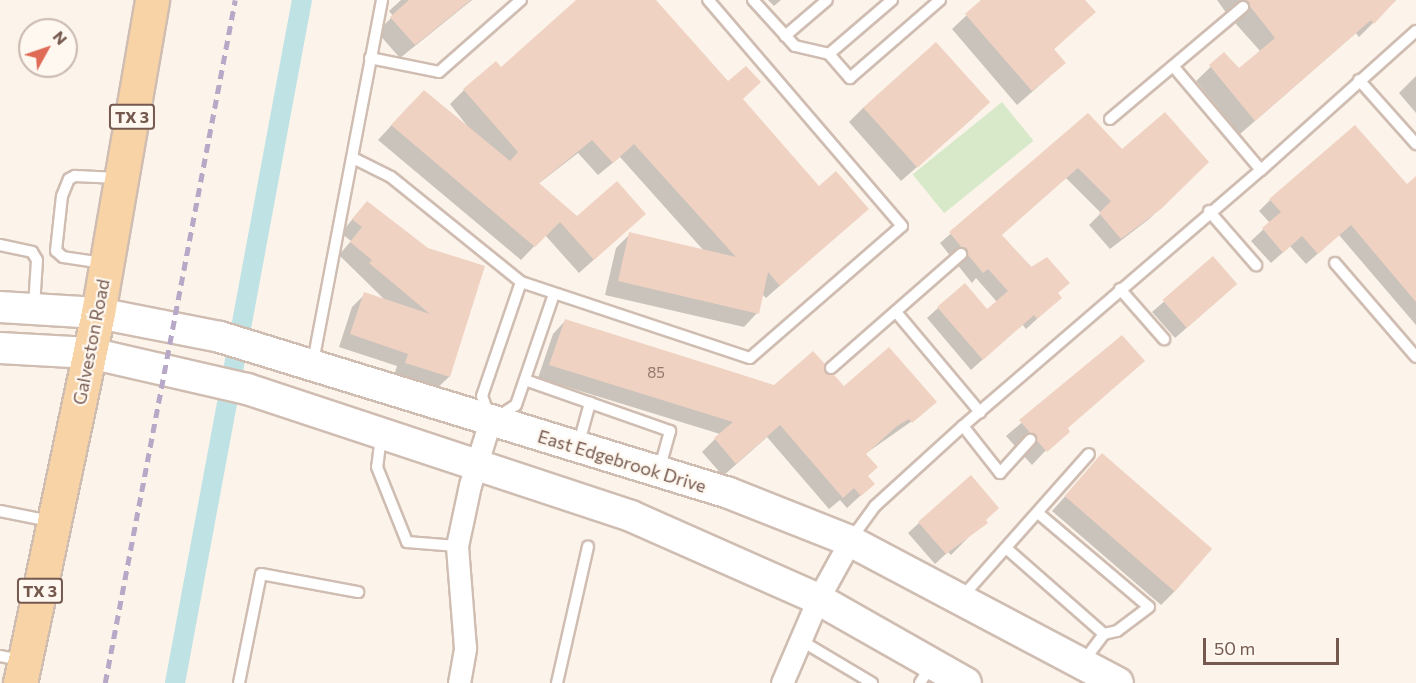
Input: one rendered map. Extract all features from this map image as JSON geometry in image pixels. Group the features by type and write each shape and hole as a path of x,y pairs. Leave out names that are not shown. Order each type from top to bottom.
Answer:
{"main road":[{"name":"Galveston Road","path":"15,667 54,522 90,353 152,0"},
{"name":"East Edgebrook Drive","path":"0,307 34,306 98,313 220,338 312,364 490,421 729,493 850,541 1083,662 1118,683"},
{"path":"0,348 90,353 247,389 631,516 818,599 926,674 966,683"}],"street":[{"path":"459,683 465,648 457,546 476,464 490,421"},
{"path":"782,683 818,599 850,541"}],"lane":[{"path":"312,364 382,0"},
{"path":"370,58 439,72 521,0"},
{"path":"353,158 391,177 521,282 750,357 902,226 708,0"},
{"path":"753,0 795,46 829,54 850,78 940,0"},
{"path":"785,36 827,0"},
{"path":"829,54 892,0"},
{"path":"1110,119 1243,7"},
{"path":"850,541 875,506 963,426 1209,211 1261,170 1416,31"},
{"path":"1173,66 1261,170"},
{"path":"1359,80 1416,144"},
{"path":"56,251 62,196 69,179 75,176 122,178"},
{"path":"1209,211 1256,266"},
{"path":"0,245 32,252 37,260 34,306"},
{"path":"37,260 56,251"},
{"path":"56,251 63,256 107,264"},
{"path":"831,368 961,254"},
{"path":"1335,263 1416,357"},
{"path":"521,282 482,396 490,421 516,405 554,294"},
{"path":"1120,289 1164,339"},
{"path":"896,312 980,412"},
{"path":"525,380 670,431 659,471"},
{"path":"577,447 590,403"},
{"path":"963,426 1000,472 1030,440"},
{"path":"382,433 377,467 407,542 457,546"},
{"path":"961,598 1089,454"},
{"path":"0,511 54,522"},
{"path":"1038,513 1149,607 1117,631 1104,634 1083,662"},
{"path":"557,683 588,546"},
{"path":"1006,548 1104,634"},
{"path":"239,683 261,574 358,592"},
{"path":"800,640 872,683"}],"green space":[{"path":"1002,102 1033,141 944,213 913,174"}],"building":[{"path":"409,0 471,0 415,45 390,17"},
{"path":"576,0 656,0 728,81 746,66 761,82 743,99 819,186 836,171 869,209 780,286 768,272 759,314 618,281 629,232 736,257 634,144 613,163 592,140 539,183 577,216 617,181 646,214 594,260 560,222 535,247 391,125 424,90 510,161 518,152 463,89 496,61 501,67"},
{"path":"981,0 1085,0 1096,12 1054,49 1066,63 1032,91 965,14"},
{"path":"1245,0 1396,0 1374,24 1371,20 1255,121 1209,65 1224,52 1239,68 1275,38"},
{"path":"936,42 990,102 917,168 863,108"},
{"path":"1165,112 1209,162 1161,209 1121,239 1099,213 1111,201 1078,168 1055,188 1002,235 1031,267 1047,257 1070,283 1058,293 1062,298 1037,319 1034,315 983,360 937,307 965,283 987,309 1008,291 988,269 983,273 949,232 1088,113 1122,149"},
{"path":"1355,125 1407,184 1416,176 1416,302 1351,225 1318,254 1302,236 1283,253 1262,228 1281,212 1269,199"},
{"path":"367,201 428,248 485,266 450,377 405,363 408,354 350,334 364,292 430,314 369,263 372,260 350,242 362,227 352,219"},
{"path":"1213,256 1237,284 1187,328 1162,300"},
{"path":"565,319 774,385 813,351 825,364 825,372 834,375 844,386 889,347 937,402 912,423 909,419 897,426 866,454 878,467 868,476 875,484 861,496 854,488 843,498 780,425 736,464 714,438 733,422 549,365"},
{"path":"1122,335 1145,361 1068,428 1070,432 1047,452 1019,420"},
{"path":"1102,453 1212,549 1175,592 1065,496"},
{"path":"971,475 999,508 986,520 988,523 946,554 918,522"}],"waterway":[{"path":"175,683 302,0"}],"railway":[{"path":"105,683 235,0"}]}
